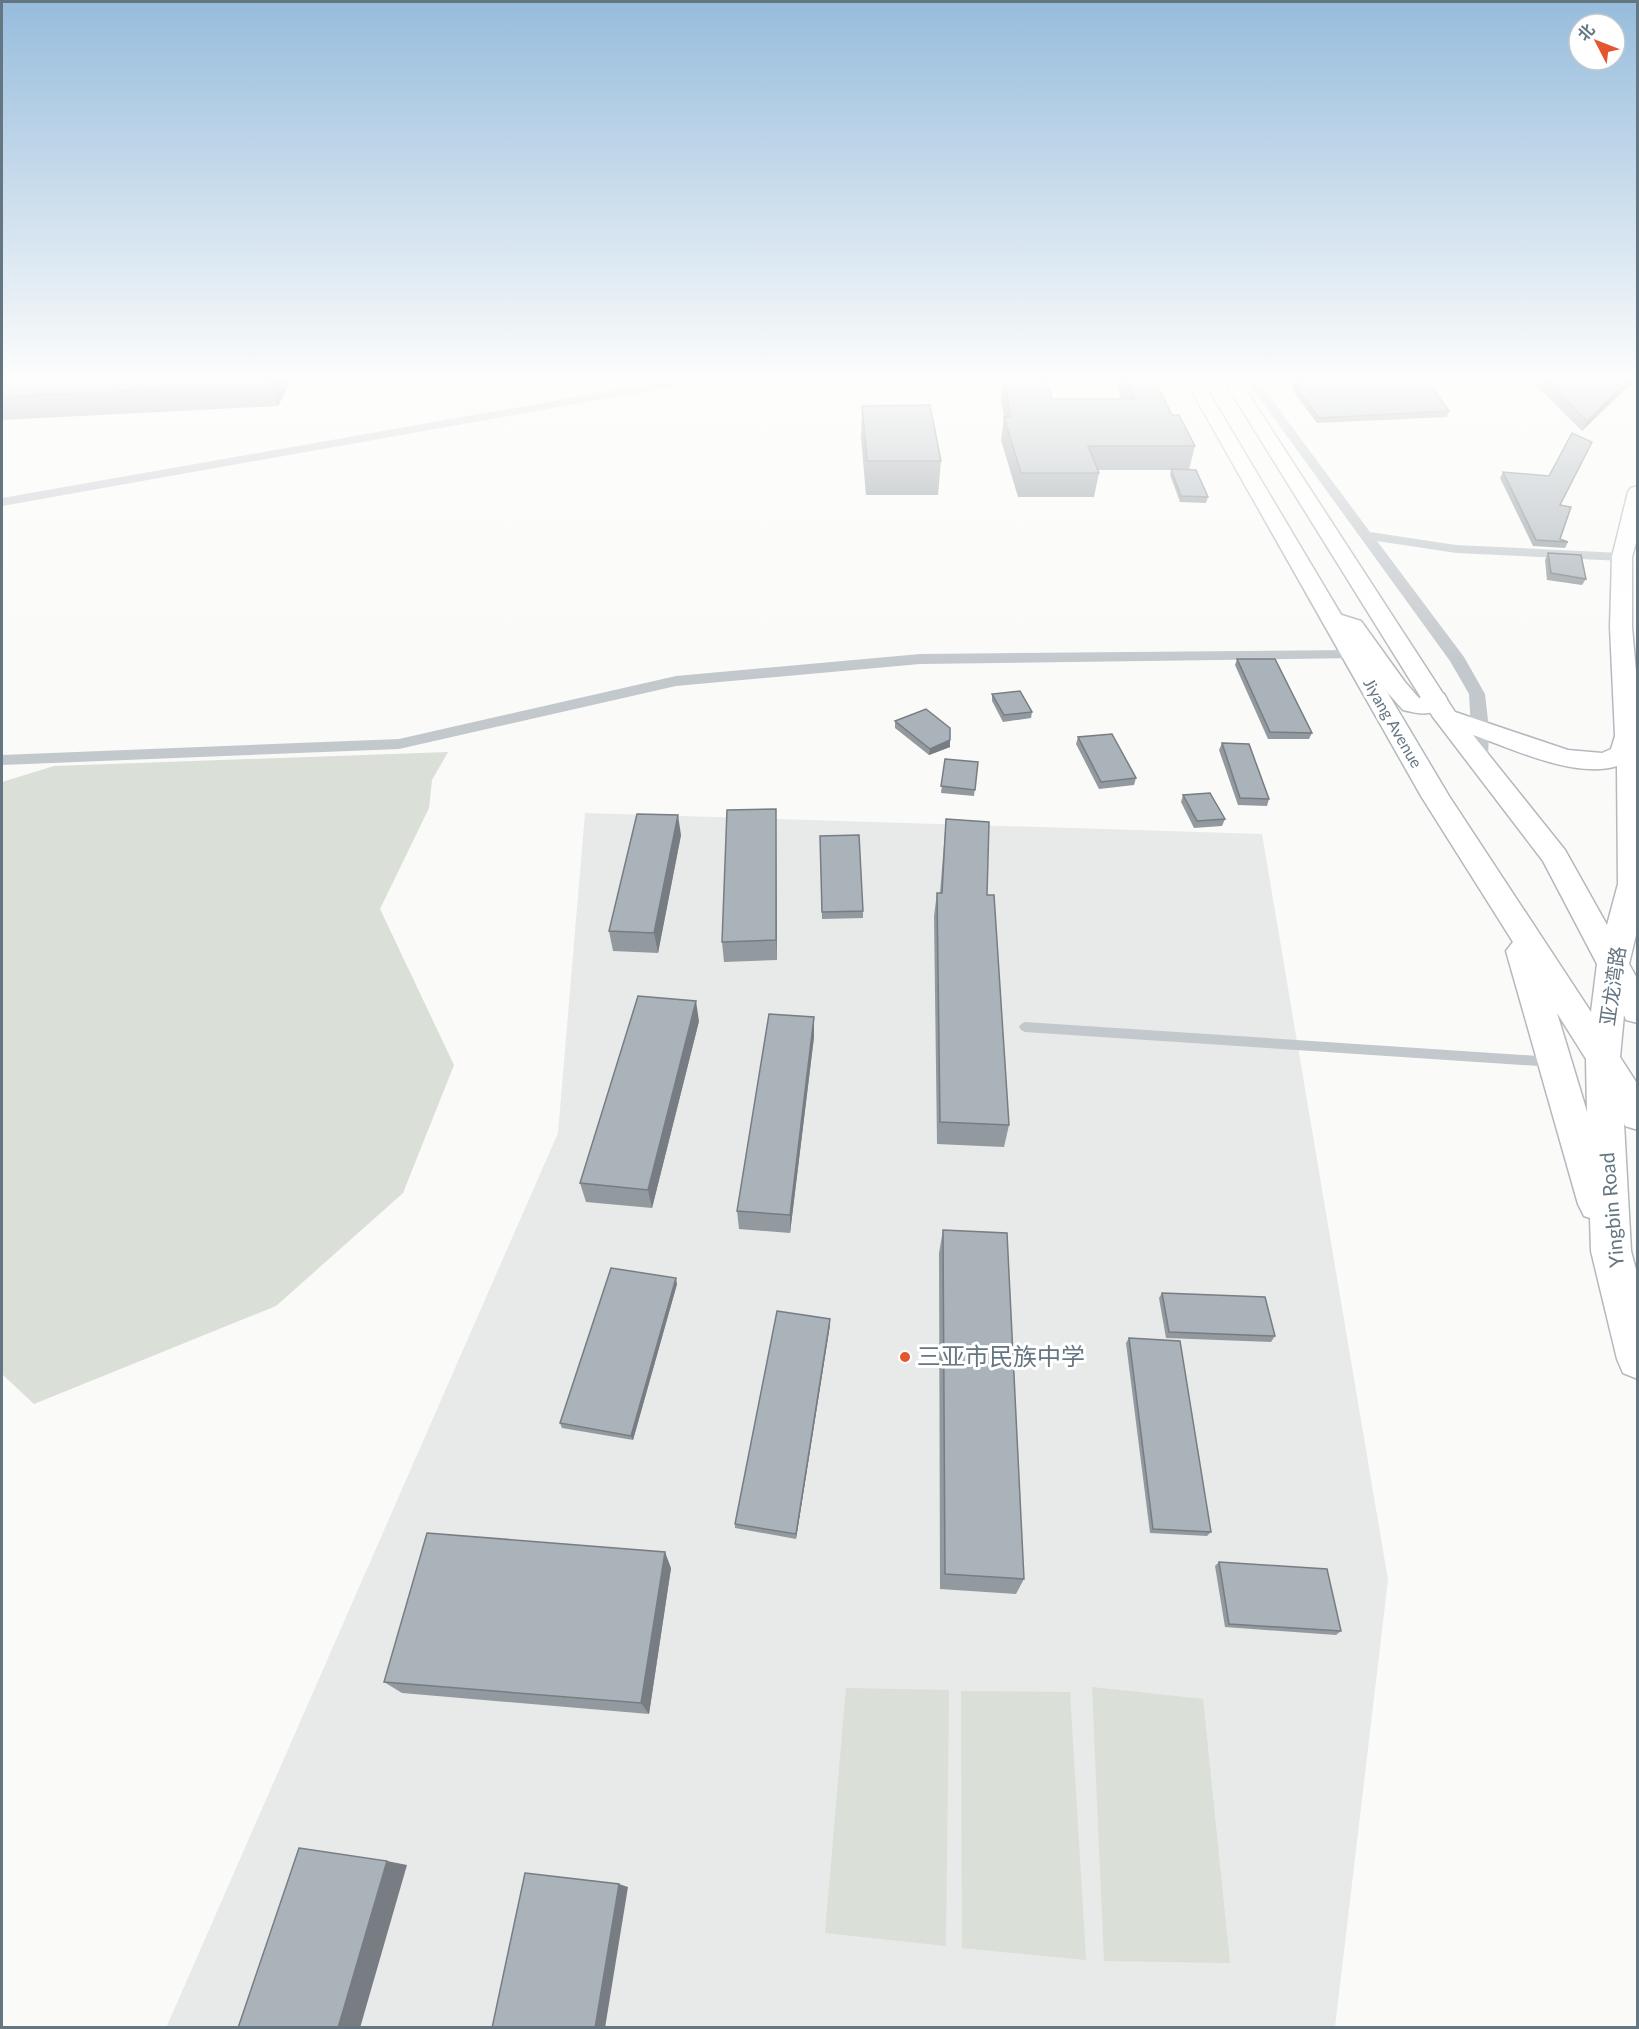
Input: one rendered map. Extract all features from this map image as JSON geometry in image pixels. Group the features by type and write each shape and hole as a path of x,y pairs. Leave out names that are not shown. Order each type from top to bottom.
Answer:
{"main road":[{"name":"Jiyang Avenue","path":"1249,476 1436,796 1638,1116"},
{"path":"1293,476 1441,708 1555,857 1612,968 1638,1011"},
{"name":"亚龙湾路","path":"1603,1058 1612,968 1633,884 1632,798 1621,627 1622,557 1638,492"},
{"path":"1332,619 1353,626 1396,687 1412,705 1441,708 1480,729 1565,758 1605,761 1623,754 1628,736"},
{"path":"1512,915 1611,1251"},
{"name":"Yingbin Road","path":"1603,1058 1611,1251 1638,1359"}],"street":[{"path":"2,502 151,476"},
{"path":"1321,476 1458,660 1477,694 1480,729 1479,759"},
{"path":"1365,535 1456,549 1622,557"},
{"path":"2,760 399,744 676,681 920,659 1353,655"}],"lane":[{"path":"1025,1027 1555,1062"}],"shaded area":[{"path":"448,752 432,780 429,808 380,909 454,1065 403,1193 276,1306 34,1404 2,1374 2,782 54,766"},
{"name":"三亚市民族中学","path":"585,813 1262,834 1388,1580 1335,2027 166,2028 558,1133"},
{"path":"1092,1687 1203,1699 1230,1963 1104,1961"},
{"path":"846,1688 949,1690 946,1946 825,1933"},
{"path":"961,1691 1070,1692 1086,1960 962,1948"}],"building":[{"path":"1173,476 1199,476 1208,497 1181,496"},
{"path":"1505,476 1575,476 1560,505 1571,507 1560,539 1568,542 1536,540"},
{"path":"1548,553 1581,555 1586,579 1551,573"},
{"path":"1237,659 1275,659 1312,733 1270,732"},
{"path":"1020,691 1032,712 1004,715 992,694"},
{"path":"926,709 950,728 950,740 930,749 895,721"},
{"path":"1112,734 1136,778 1101,782 1078,737"},
{"path":"1222,743 1249,744 1269,799 1240,798"},
{"path":"945,759 978,762 975,790 941,786"},
{"path":"1210,793 1225,819 1197,821 1183,795"},
{"path":"776,809 776,940 722,942 727,810"},
{"path":"637,814 678,815 654,933 609,931"},
{"path":"946,819 989,822 987,895 994,895 1009,1125 940,1122 937,893 942,893"},
{"path":"859,835 863,911 822,912 820,836"},
{"path":"638,996 696,1001 648,1190 580,1183"},
{"path":"769,1014 814,1017 790,1215 737,1211"},
{"path":"943,1230 1007,1233 1024,1579 945,1574"},
{"path":"611,1268 676,1278 631,1436 560,1423"},
{"path":"1162,1293 1265,1297 1275,1336 1169,1332"},
{"path":"777,1311 830,1319 796,1534 735,1524"},
{"path":"1129,1338 1180,1341 1211,1532 1153,1529"},
{"path":"427,1533 665,1552 641,1703 384,1682"},
{"path":"1219,1562 1327,1569 1341,1631 1229,1624"},
{"path":"299,1848 387,1861 338,2028 238,2028"},
{"path":"525,1873 619,1884 595,2028 492,2028"}],"place":[{"name":"三亚市民族中学","path":"905,1357"}]}
